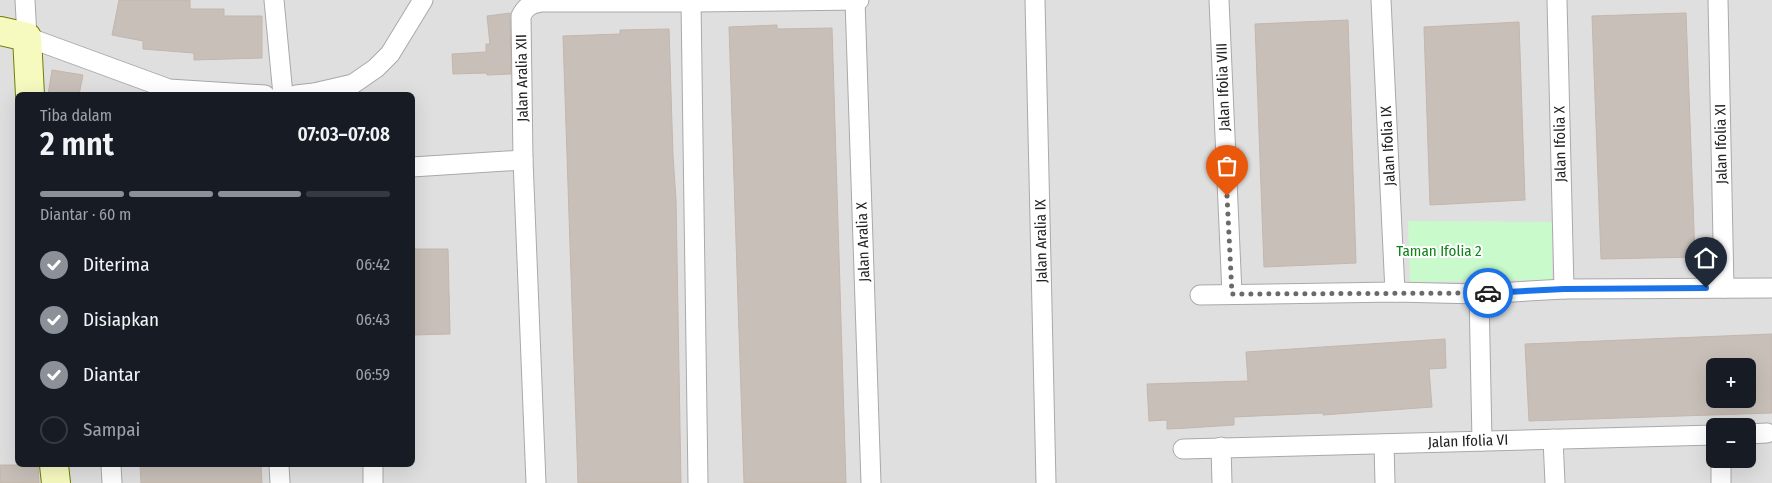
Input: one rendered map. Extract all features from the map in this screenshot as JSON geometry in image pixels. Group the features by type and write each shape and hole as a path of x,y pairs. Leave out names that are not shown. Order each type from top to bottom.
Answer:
{"street":[{"path":"25,0 30,92"},
{"path":"274,0 283,92"},
{"path":"318,92 353,84 376,68 390,54 423,0"},
{"name":"Jalan Aralia XII","path":"536,483 523,160 521,16 524,10 530,4 541,2 857,0"},
{"name":"Jalan Aralia X","path":"857,0 871,483"},
{"name":"Jalan Aralia IX","path":"1036,0 1046,483"},
{"name":"Jalan Ifolia VIII","path":"1219,0 1232,294"},
{"name":"Jalan Ifolia IX","path":"1380,0 1395,292"},
{"name":"Jalan Ifolia X","path":"1557,0 1564,289"},
{"name":"Jalan Ifolia XI","path":"1718,0 1724,288"},
{"path":"691,2 698,483"},
{"path":"0,31 27,37 169,89 217,92"},
{"path":"415,167 523,160"},
{"path":"1200,295 1395,292 1479,294 1564,289 1772,288"},
{"path":"1479,294 1482,441"},
{"path":"1756,434 1767,434"},
{"name":"Jalan Ifolia VI","path":"1183,449 1706,435"},
{"path":"1554,439 1555,483"},
{"path":"1384,444 1385,483"},
{"path":"1221,447 1222,483"},
{"path":"54,467 56,483"},
{"path":"111,467 112,483"},
{"path":"279,467 280,483"},
{"path":"373,467 373,483"},
{"path":"1720,468 1721,483"}],"shaded area":[{"path":"0,0 1772,0 1772,483 0,483"}],"green space":[{"name":"Taman Ifolia 2","path":"1408,221 1552,222 1552,280 1410,282"}],"building":[{"path":"119,0 190,0 190,9 224,9 224,16 262,16 262,58 194,60 194,53 143,49 143,41 112,35"},
{"path":"510,13 511,74 453,74 452,54 486,52 486,44 490,44 487,16"},
{"path":"1686,13 1695,257 1601,259 1592,16"},
{"path":"1348,20 1356,263 1264,267 1255,24"},
{"path":"1519,22 1525,200 1430,205 1424,27"},
{"path":"777,25 777,29 832,28 846,483 744,483 729,27"},
{"path":"669,29 676,200 681,483 578,483 563,36 620,34 620,30"},
{"path":"52,70 83,75 80,92 48,92"},
{"path":"415,249 448,249 450,334 415,335"},
{"path":"1772,334 1772,413 1529,421 1525,344"},
{"path":"1445,339 1446,368 1429,369 1432,407 1323,415 1323,413 1234,417 1234,425 1188,428 1167,429 1167,420 1149,421 1147,384 1248,381 1246,352"},
{"path":"0,465 38,467 39,483 0,483"},
{"path":"140,467 261,467 262,483 141,483"}],"way so far":[{"path":"1227,196 1232,294 1488,293"}],"route":[{"path":"1488,293 1564,289 1706,288"}]}
